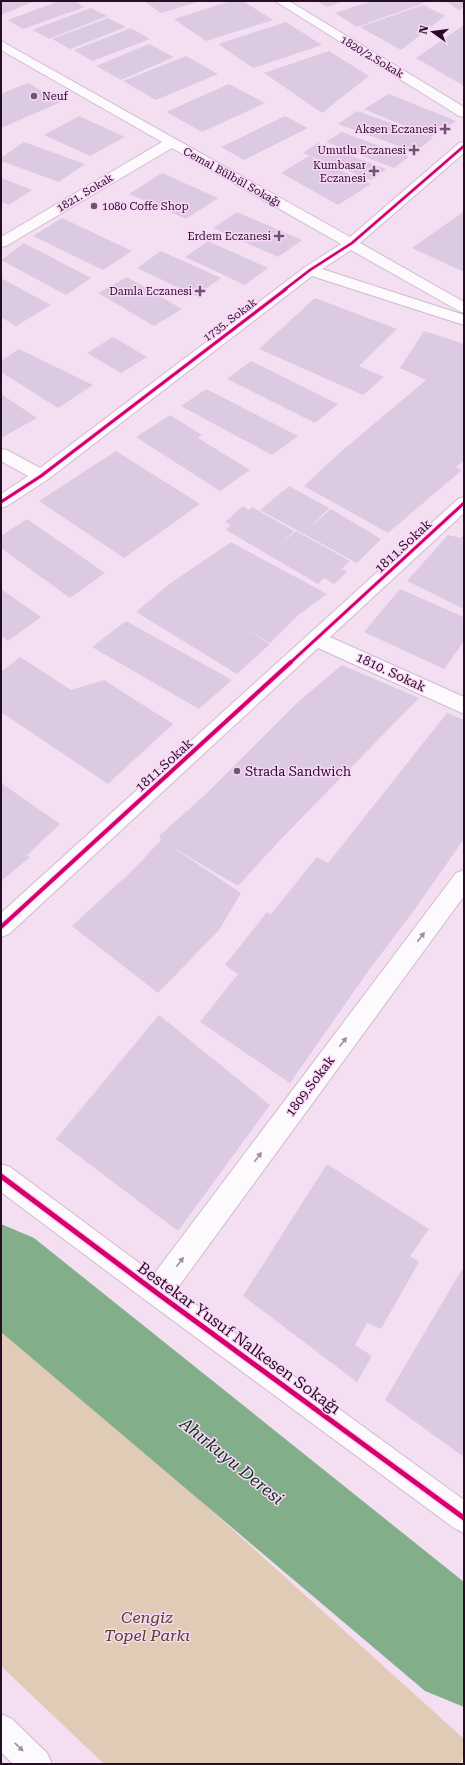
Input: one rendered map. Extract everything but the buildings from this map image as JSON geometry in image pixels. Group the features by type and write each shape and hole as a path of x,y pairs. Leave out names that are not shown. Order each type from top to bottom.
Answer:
{"street":[{"name":"1820/2.Sokak","path":"281,1 464,113"},
{"name":"Cemal Bülbül Sokağı","path":"1,45 170,142 352,243 464,308"},
{"name":"1821. Sokak","path":"1,243 170,142"},
{"name":"1735. Sokak","path":"1,502 41,476 310,270 352,243 464,146"},
{"path":"310,270 464,320"},
{"path":"1,454 41,476"},
{"name":"1811.Sokak","path":"1,927 464,504"},
{"name":"1810. Sokak","path":"317,639 464,706"},
{"name":"1809.Sokak","path":"157,1293 464,879"},
{"name":"Bestekar Yusuf Nalkesen Sokağı","path":"1,1176 157,1293 464,1518"},
{"path":"1,1730 36,1764"}],"green space":[{"name":"Cengiz Topel Parkı","path":"1,1320 464,1739 464,1755 460,1764 104,1764 1,1666"}],"waterway":[{"name":"Ahırkuyu Deresi","path":"1,1271 464,1652"}],"cycle path":[{"path":"1,502 41,476 310,270 352,243 464,146"},
{"path":"1,927 464,503"},
{"path":"1,1176 157,1293 464,1518"}],"place":[{"name":"Neuf","path":"34,96"},
{"name":"Aksen Eczanesi","path":"445,129"},
{"name":"Umutlu Eczanesi","path":"414,150"},
{"name":"Kumbasar Eczanesi","path":"374,171"},
{"name":"1080 Coffe Shop","path":"94,206"},
{"name":"Erdem Eczanesi","path":"279,236"},
{"name":"Damla Eczanesi","path":"200,291"},
{"name":"Strada Sandwich","path":"237,771"}]}
